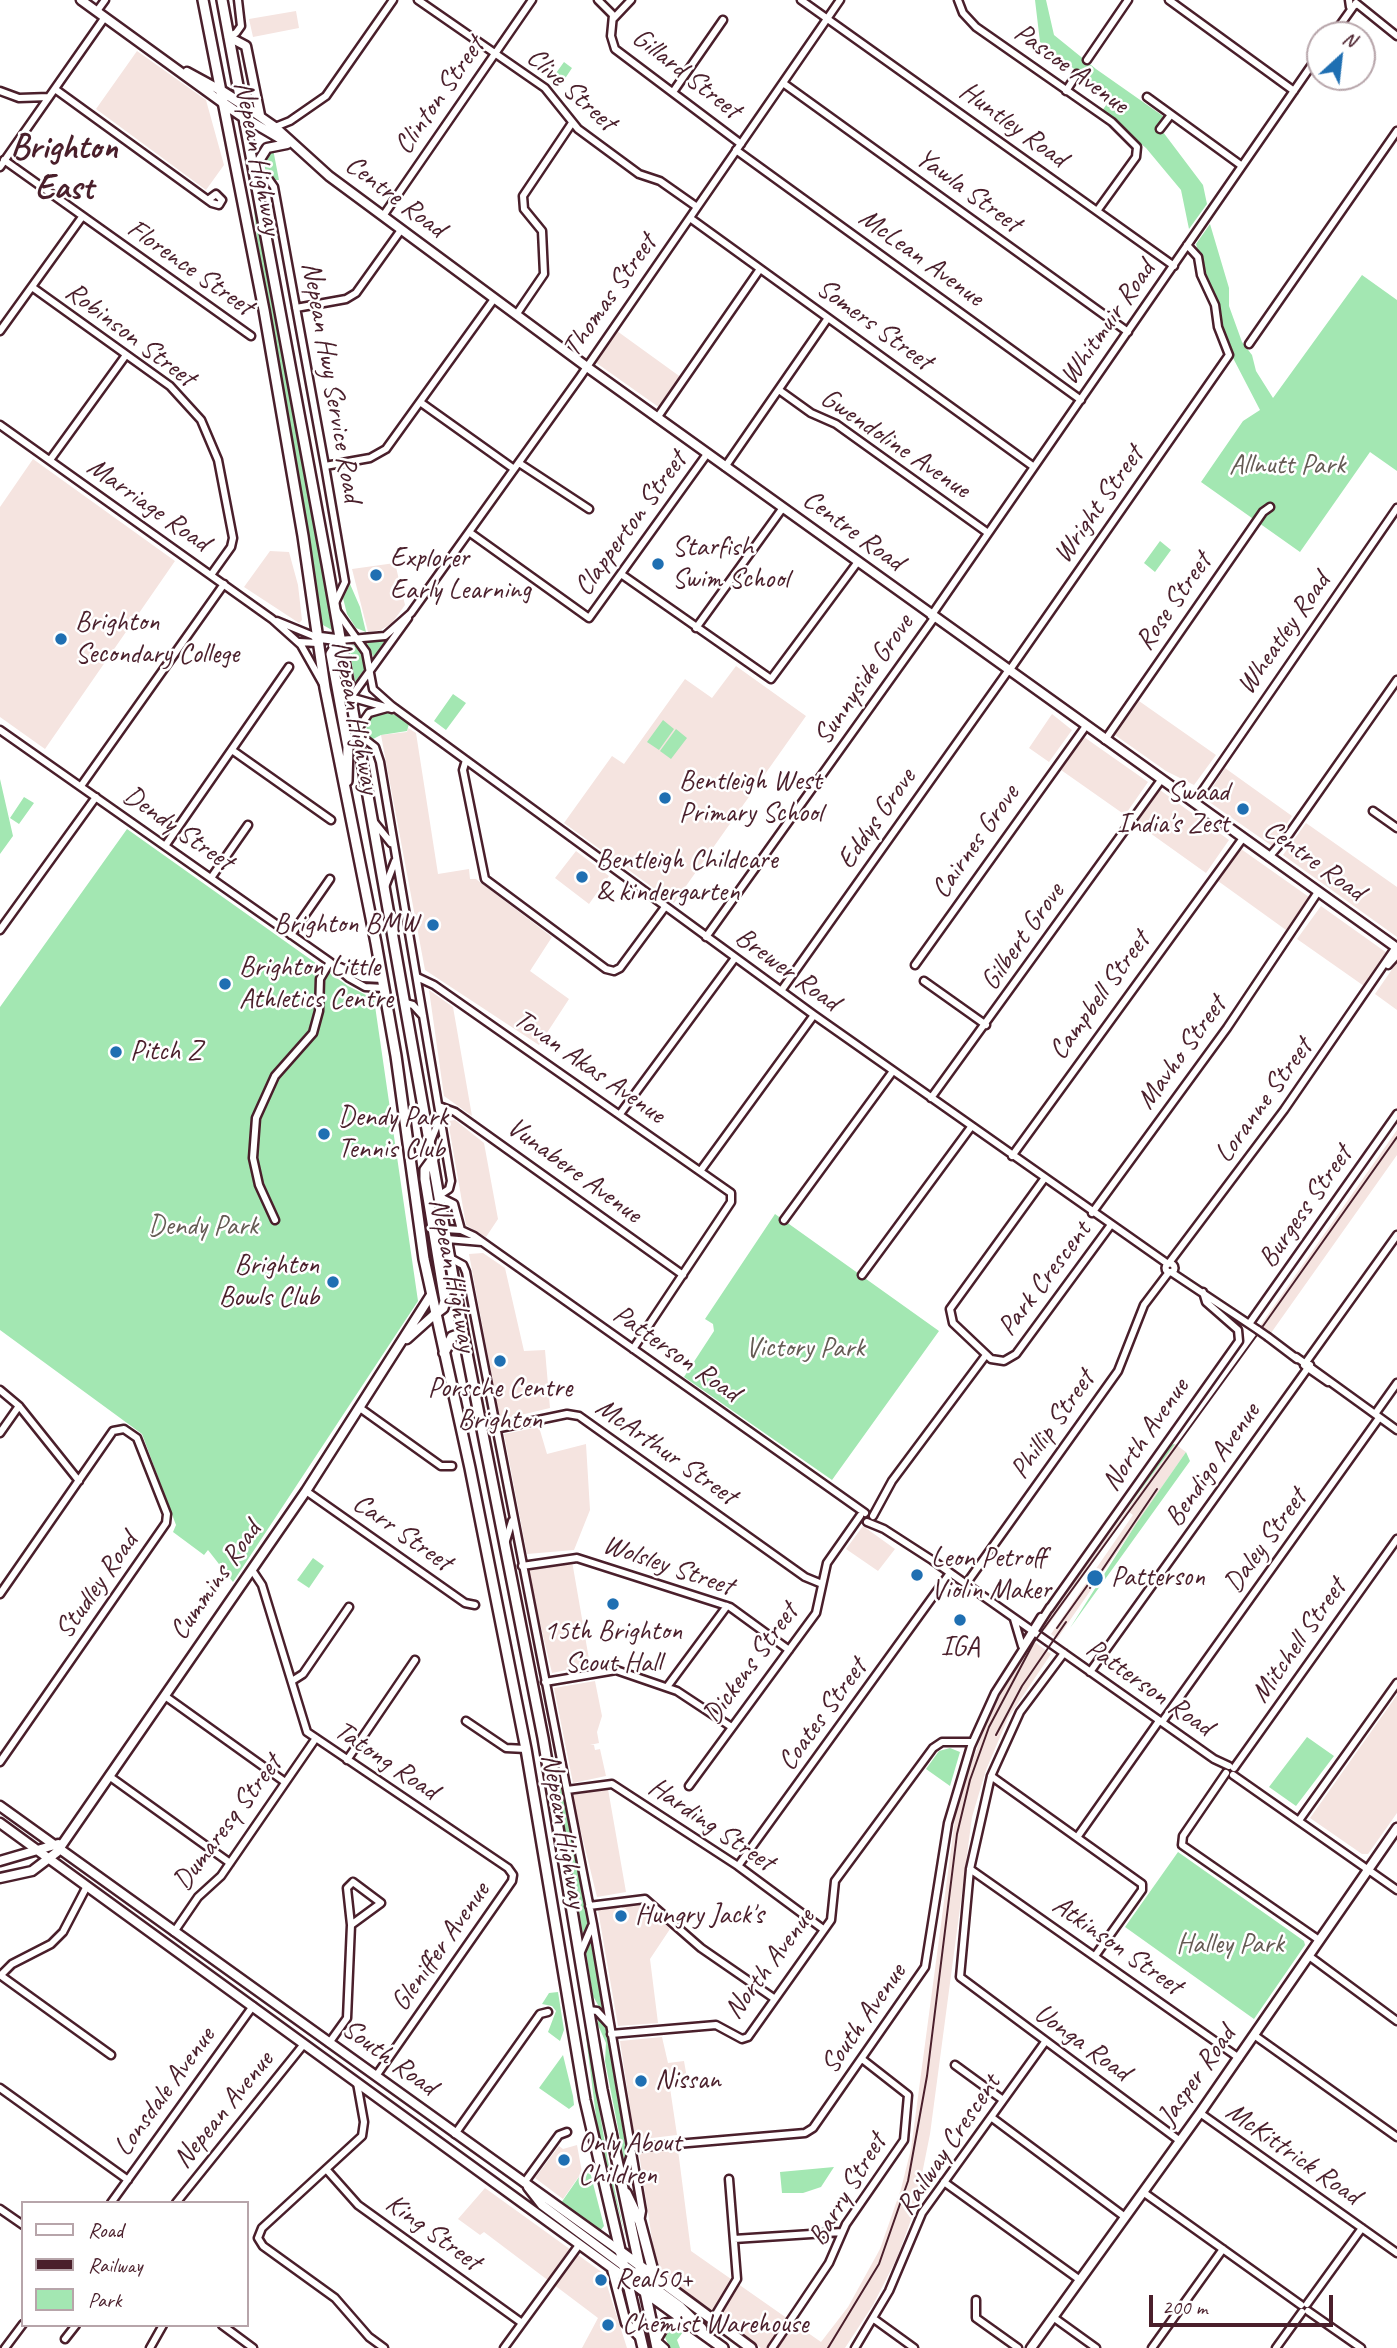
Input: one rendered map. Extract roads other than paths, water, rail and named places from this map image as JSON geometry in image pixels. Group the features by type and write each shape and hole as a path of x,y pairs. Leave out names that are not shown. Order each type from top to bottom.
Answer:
{"highway":[{"name":"Nepean Highway","path":"202,0 239,177 303,536 325,689 376,943 419,1233 526,1749 584,2100 643,2348"},
{"name":"Nepean Highway","path":"222,0 406,1003 463,1334 547,1758 579,1954 622,2184 656,2342"},
{"name":"Centre Road","path":"220,90 242,104"},
{"name":"Centre Road","path":"223,103 245,118"},
{"path":"239,177 255,170"},
{"path":"317,640 340,640"},
{"path":"340,640 331,653 345,734 346,794"},
{"path":"325,689 350,697"},
{"path":"345,734 356,732"},
{"path":"376,943 393,932"},
{"path":"383,983 401,979"},
{"path":"390,1025 395,1009 406,1003"},
{"path":"433,1160 425,1170 445,1301 443,1308 435,1314"},
{"path":"419,1233 446,1234"},
{"path":"444,1353 452,1338 463,1334"},
{"path":"496,1595 513,1592"},
{"path":"570,2013 589,2010"},
{"path":"622,2184 640,2222 655,2277"},
{"name":"South Road","path":"620,2251 751,2348"},
{"path":"624,2266 687,2313 713,2340"},
{"name":"South Road","path":"627,2279 723,2348"},
{"path":"656,2342 666,2323 686,2322"}],"main road":[{"name":"Centre Road","path":"81,0 223,103"},
{"path":"229,37 246,46 262,117"},
{"name":"Centre Road","path":"178,68 220,90"},
{"name":"Centre Road","path":"242,104 275,127 290,144"},
{"name":"Centre Road","path":"245,118 290,144 494,299 782,509 1397,948"},
{"path":"255,170 268,147 290,144"},
{"name":"Cummins Road","path":"50,1860 306,1491 431,1295"},
{"name":"Cummins Road","path":"402,1344 435,1314"},
{"name":"South Road","path":"0,1806 59,1845 174,1932 620,2251"},
{"path":"1,1824 11,1813"},
{"name":"South Road","path":"1,1824 627,2279"},
{"name":"Jasper Road","path":"1031,2348 1200,2113 1397,1828"},
{"path":"0,1861 59,1845"},
{"path":"0,1878 30,1872 50,1860"},
{"path":"253,2006 262,1994"},
{"path":"445,2148 455,2134"},
{"path":"525,2184 546,2208 624,2266"},
{"path":"540,2217 546,2208"},
{"path":"579,2233 579,2245"},
{"path":"612,2269 626,2323 640,2337"}],"street":[{"path":"2,163 55,89 101,14 105,0"},
{"path":"229,37 237,33 240,27 238,0"},
{"path":"275,127 290,121 326,96 393,0"},
{"name":"Clive Street","path":"418,0 545,88 572,123 639,174 660,181 697,207"},
{"name":"Clinton Street","path":"383,216 532,0"},
{"name":"Gillard Street","path":"598,0 611,11 611,36 615,49 673,92 739,147"},
{"path":"613,19 631,0"},
{"name":"Huntley Road","path":"801,0 1174,266"},
{"name":"Thomas Street","path":"350,697 401,633 411,613 587,367 840,0"},
{"name":"Pascoe Avenue","path":"958,0 971,23 1116,124 1138,149 1097,211"},
{"path":"1087,60 1128,0"},
{"path":"1169,0 1294,91"},
{"path":"1342,21 1352,3 1397,36"},
{"path":"673,92 723,20"},
{"name":"Whitmuir Road","path":"932,617 1306,73"},
{"path":"1066,91 1077,74"},
{"name":"Yawla Street","path":"783,83 1128,332"},
{"path":"55,89 208,200"},
{"path":"0,91 19,98 49,97"},
{"path":"1147,97 1242,166"},
{"path":"1160,129 1170,116"},
{"path":"290,121 286,133 290,144"},
{"path":"516,315 544,274 542,232 524,209 523,196 572,123"},
{"path":"1249,344 1397,131"},
{"name":"McLean Avenue","path":"739,147 1081,400"},
{"name":"Florence Street","path":"2,163 251,336"},
{"name":"Nepean Hwy Service Road","path":"255,170 267,177 274,187 325,466 345,582 334,607"},
{"path":"0,331 82,218"},
{"name":"Somers Street","path":"690,218 1034,467"},
{"path":"296,308 346,299 356,293 401,230"},
{"name":"Wright Street","path":"1008,671 1224,362 1229,351 1218,327 1215,305 1201,275 1197,255 1187,245"},
{"path":"657,418 760,268"},
{"name":"Robinson Street","path":"32,287 187,402 201,420 215,449 233,541 211,575"},
{"path":"325,466 370,458 383,452 494,299"},
{"path":"725,467 828,318"},
{"path":"50,460 126,355"},
{"name":"Gwendoline Avenue","path":"779,390 811,413 832,421 988,533"},
{"path":"420,402 516,466 589,509"},
{"name":"Marriage Road","path":"0,425 272,619 303,647 325,689"},
{"name":"Clapperton Street","path":"469,532 589,618 707,454"},
{"name":"Rose Street","path":"1103,739 1263,512 1270,508"},
{"name":"Wheatley Road","path":"1192,802 1397,508"},
{"path":"696,628 782,509"},
{"path":"621,573 771,679 857,563"},
{"path":"81,786 224,584"},
{"path":"334,607 359,640"},
{"name":"Thomas Street","path":"340,640 387,635 411,613"},
{"name":"Sunnyside Grove","path":"706,937 932,617"},
{"name":"Marriage Road","path":"272,619 317,640"},
{"path":"294,638 303,643 317,640"},
{"name":"Brewer Road","path":"359,640 369,657 369,673 374,690 401,712 814,1016 1397,1430"},
{"path":"165,846 289,667"},
{"name":"Eddys Grove","path":"781,992 1008,671"},
{"path":"1271,859 1397,680"},
{"name":"Brewer Road","path":"350,697 401,712"},
{"path":"388,708 369,713 356,732 377,750 451,1184 440,1196 453,1203 461,1230"},
{"name":"Cairnes Grove","path":"915,965 1084,725"},
{"name":"Dendy Street","path":"0,730 359,985 383,983"},
{"path":"232,750 331,820"},
{"path":"469,762 465,775 485,879 606,969 614,971 665,907"},
{"name":"Gilbert Grove","path":"931,1098 986,1025 1159,779"},
{"path":"0,930 94,796"},
{"path":"1373,811 1397,828"},
{"path":"372,820 395,853"},
{"path":"211,878 248,825"},
{"name":"Campbell Street","path":"1012,1156 1241,837"},
{"path":"385,889 395,853"},
{"path":"291,935 330,879"},
{"name":"Mavho Street","path":"1092,1213 1320,894"},
{"name":"Loranne Street","path":"1169,1268 1397,948"},
{"name":"Loranne Street","path":"1382,971 1397,955"},
{"path":"620,1114 735,958"},
{"path":"275,1220 259,1185 253,1158 256,1118 263,1095 275,1076 313,1033 319,1012 320,979 331,963"},
{"name":"Tovan Akas Avenue","path":"417,977 434,985 727,1189 733,1197 683,1275"},
{"path":"924,981 986,1025"},
{"path":"406,1003 416,1007 424,1018"},
{"path":"701,1170 814,1016"},
{"path":"784,1220 893,1072"},
{"name":"Vunabere Avenue","path":"439,1106 455,1112 683,1275"},
{"name":"Burgess Street","path":"1249,1324 1397,1114"},
{"path":"430,1143 441,1116"},
{"path":"862,1275 971,1127"},
{"name":"Park Crescent","path":"1044,1179 951,1305 951,1320 984,1353 998,1361 1007,1360 1016,1354 1110,1226"},
{"name":"Patterson Road","path":"446,1234 461,1230 482,1242 845,1499 863,1517 952,1574 1397,1890"},
{"name":"Patterson Road","path":"446,1234 482,1242"},
{"name":"Bendigo Avenue","path":"1091,1673 1397,1235"},
{"path":"450,1258 466,1270 593,1924 643,2215 640,2222"},
{"name":"Phillip Street","path":"966,1584 1123,1362 1144,1304 1169,1268"},
{"path":"632,1349 683,1275"},
{"name":"North Avenue","path":"611,2034 716,2025 744,2039 833,1914 832,1890 838,1876 933,1748 949,1741 972,1744 995,1693 1033,1632 1239,1340 1238,1330 1206,1302 1203,1292"},
{"path":"463,1334 480,1353"},
{"path":"863,1517 874,1517 892,1481 984,1353"},
{"name":"Daley Street","path":"1078,1836 1377,1416 1397,1383"},
{"path":"0,1390 19,1406 79,1480 0,1594"},
{"path":"0,1433 19,1406"},
{"path":"360,1408 441,1465 452,1466"},
{"name":"McArthur Street","path":"495,1429 567,1414 579,1416 800,1571 823,1581"},
{"name":"Studley Road","path":"0,1762 166,1521 167,1514 140,1442 122,1429 113,1431 79,1480"},
{"name":"Carr Street","path":"306,1491 465,1603 475,1605"},
{"name":"Dickens Street","path":"689,1786 730,1726 816,1613 827,1563 863,1517"},
{"name":"Patterson Road","path":"874,1517 884,1529"},
{"name":"Nepean Highway","path":"504,1545 513,1519"},
{"name":"Mitchell Street","path":"1318,1942 1181,1843 1183,1836 1397,1539"},
{"name":"Wolsley Street","path":"522,1566 577,1558 727,1606 789,1650"},
{"name":"Tatong Road","path":"252,1570 262,1585 306,1730 513,1875"},
{"name":"Coates Street","path":"738,1866 952,1574"},
{"path":"513,1592 529,1600"},
{"path":"667,1687 727,1606"},
{"path":"292,1681 303,1674 349,1607"},
{"path":"1013,1618 1022,1649"},
{"path":"970,1869 991,1776 1014,1723 1062,1652"},
{"path":"346,1760 415,1660"},
{"path":"545,1682 612,1669 679,1692 730,1726"},
{"path":"1300,1819 1397,1683"},
{"path":"165,1696 285,1782"},
{"path":"539,1717 548,1696"},
{"path":"466,1721 506,1748 526,1749"},
{"name":"Dumaresq Street","path":"174,1932 198,1897 218,1879 230,1863 316,1738"},
{"name":"South Avenue","path":"631,2150 807,2133 813,2129 927,1963 948,1823 972,1744"},
{"path":"547,1758 564,1779"},
{"path":"109,1776 230,1863"},
{"path":"991,1776 1139,1880 1143,1886 1095,1956"},
{"name":"Harding Street","path":"567,1790 612,1784 738,1866 823,1929"},
{"name":"Atkinson Street","path":"970,1869 1238,2058"},
{"name":"Uonga Road","path":"970,1869 960,1977 1180,2141"},
{"name":"Gleniffer Avenue","path":"376,2076 512,1881 513,1875"},
{"path":"329,2043 346,2018 351,1925 347,1888 352,1882 381,1903 351,1925"},
{"path":"87,1886 63,1932 51,1944 12,1964 0,1975 111,2055"},
{"path":"589,1906 645,1899 701,1948 774,2000"},
{"path":"579,1954 593,1924"},
{"path":"1308,1957 1397,2021"},
{"name":"Lonsdale Avenue","path":"112,2201 253,2006"},
{"path":"589,2010 597,2010 609,2024"},
{"path":"455,2134 540,2014 548,2012"},
{"path":"1254,2035 1397,2137"},
{"name":"Railway Crescent","path":"855,2348 874,2319 905,2258 920,2216 1045,2042"},
{"name":"Nepean Avenue","path":"178,2201 304,2044"},
{"name":"Barry Street","path":"772,2348 824,2272 842,2232 903,2141 909,2102 905,2091 862,2059"},
{"path":"955,2065 1003,2100"},
{"path":"357,2083 364,2133 262,2228 259,2241 335,2298 369,2337 384,2348"},
{"path":"0,2088 128,2179"},
{"name":"McKittrick Road","path":"1200,2113 1397,2253"},
{"path":"991,2117 1125,2217"},
{"path":"525,2184 559,2135 567,2132"},
{"path":"622,2184 631,2150"},
{"name":"King Street","path":"326,2169 359,2204 522,2323"},
{"path":"713,2319 736,2276 729,2179"},
{"path":"944,2182 1080,2280"},
{"path":"1143,2192 1361,2348"},
{"path":"0,2208 21,2224"},
{"path":"1276,2348 1362,2228"},
{"path":"734,2239 842,2232"},
{"path":"504,2348 579,2245"},
{"path":"1152,2348 1223,2249"},
{"path":"976,2300 974,2316 1018,2348"},
{"path":"1052,2317 1096,2348"},
{"path":"874,2319 914,2348"},
{"path":"7,2348 21,2327"},
{"path":"65,2339 74,2327"},
{"path":"150,2348 162,2327"},
{"path":"225,2327 254,2348"},
{"path":"656,2342 665,2348"}],"railway":[{"path":"1263,1326 1397,1137"},
{"path":"828,2348 879,2264 908,2181 927,2076 957,1834 970,1780 989,1727 1034,1642 1257,1335"},
{"path":"1090,1588 1157,1489"},
{"path":"1057,1628 1092,1579"},
{"path":"996,1735 1022,1686 1066,1622"}],"place":[{"name":"Starfish Swim School","path":"658,564"},
{"name":"Explorer Early Learning","path":"376,575"},
{"name":"Brighton Secondary College","path":"61,639"},
{"name":"Bentleigh West Primary School","path":"665,798"},
{"name":"Swaad India's Zest","path":"1243,809"},
{"name":"Bentleigh Childcare & kindergarten","path":"582,877"},
{"name":"Brighton BMW","path":"433,925"},
{"name":"Brighton Little Athletics Centre","path":"225,984"},
{"name":"Pitch Z","path":"116,1052"},
{"name":"Dendy Park Tennis Club","path":"324,1134"},
{"name":"Brighton Bowls Club","path":"333,1282"},
{"name":"Porsche Centre Brighton","path":"500,1361"},
{"name":"Leon Petroff Violin Maker","path":"917,1575"},
{"name":"Patterson","path":"1095,1578"},
{"name":"15th Brighton Scout Hall","path":"613,1604"},
{"name":"IGA","path":"960,1620"},
{"name":"Hungry Jack's","path":"621,1916"},
{"name":"Nissan","path":"641,2081"},
{"name":"Only About Children","path":"564,2160"},
{"name":"Real50+","path":"601,2280"},
{"name":"Chemist Warehouse","path":"608,2325"}],"district":[{"name":"Brighton East","path":"64,169"}],"park label":[{"name":"Allnutt Park","path":"1287,466"},
{"name":"Dendy Park","path":"203,1227"},
{"name":"Victory Park","path":"805,1349"},
{"name":"Halley Park","path":"1230,1945"}]}
